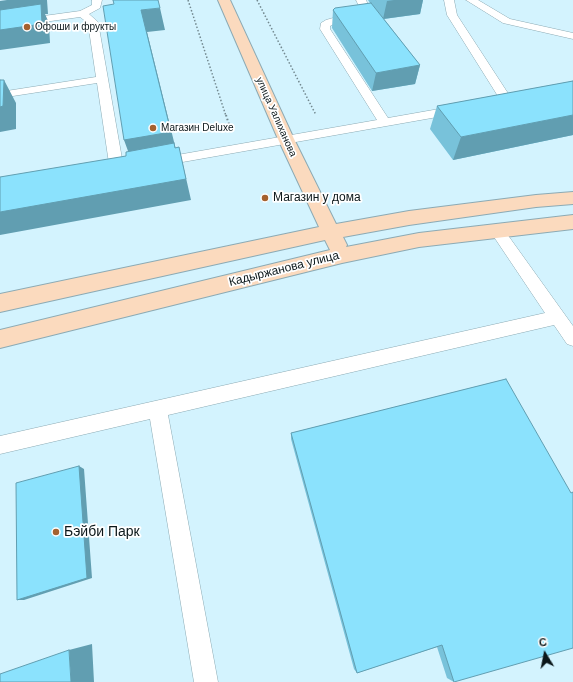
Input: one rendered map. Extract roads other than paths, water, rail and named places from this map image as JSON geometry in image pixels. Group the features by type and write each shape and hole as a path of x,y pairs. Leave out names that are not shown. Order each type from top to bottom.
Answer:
{"main road":[{"name":"улица Уалиханова","path":"224,0 286,139 342,255"},
{"name":"Кадыржанова улица","path":"0,303 331,232 409,218 536,201 573,198"},
{"name":"Кадыржанова улица","path":"0,339 342,255 419,240 573,222"}],"lane":[{"path":"0,25 82,14 97,6 97,0"},
{"path":"361,0 364,4 366,12 330,22 325,25 325,29 384,122"},
{"path":"449,0 452,15 507,101"},
{"path":"472,0 507,21 573,36"},
{"path":"82,14 93,22 117,170"},
{"path":"0,95 102,79"},
{"path":"492,103 522,98"},
{"path":"147,165 470,107"},
{"path":"101,173 132,167"},
{"path":"496,231 573,339"},
{"path":"0,445 557,317"},
{"path":"158,408 206,682"}],"place":[{"name":"Офоши и фрукты","path":"27,27"},
{"name":"Магазин Deluxe","path":"153,128"},
{"name":"Магазин у дома","path":"265,198"},
{"name":"Бэйби Парк","path":"56,532"}]}
